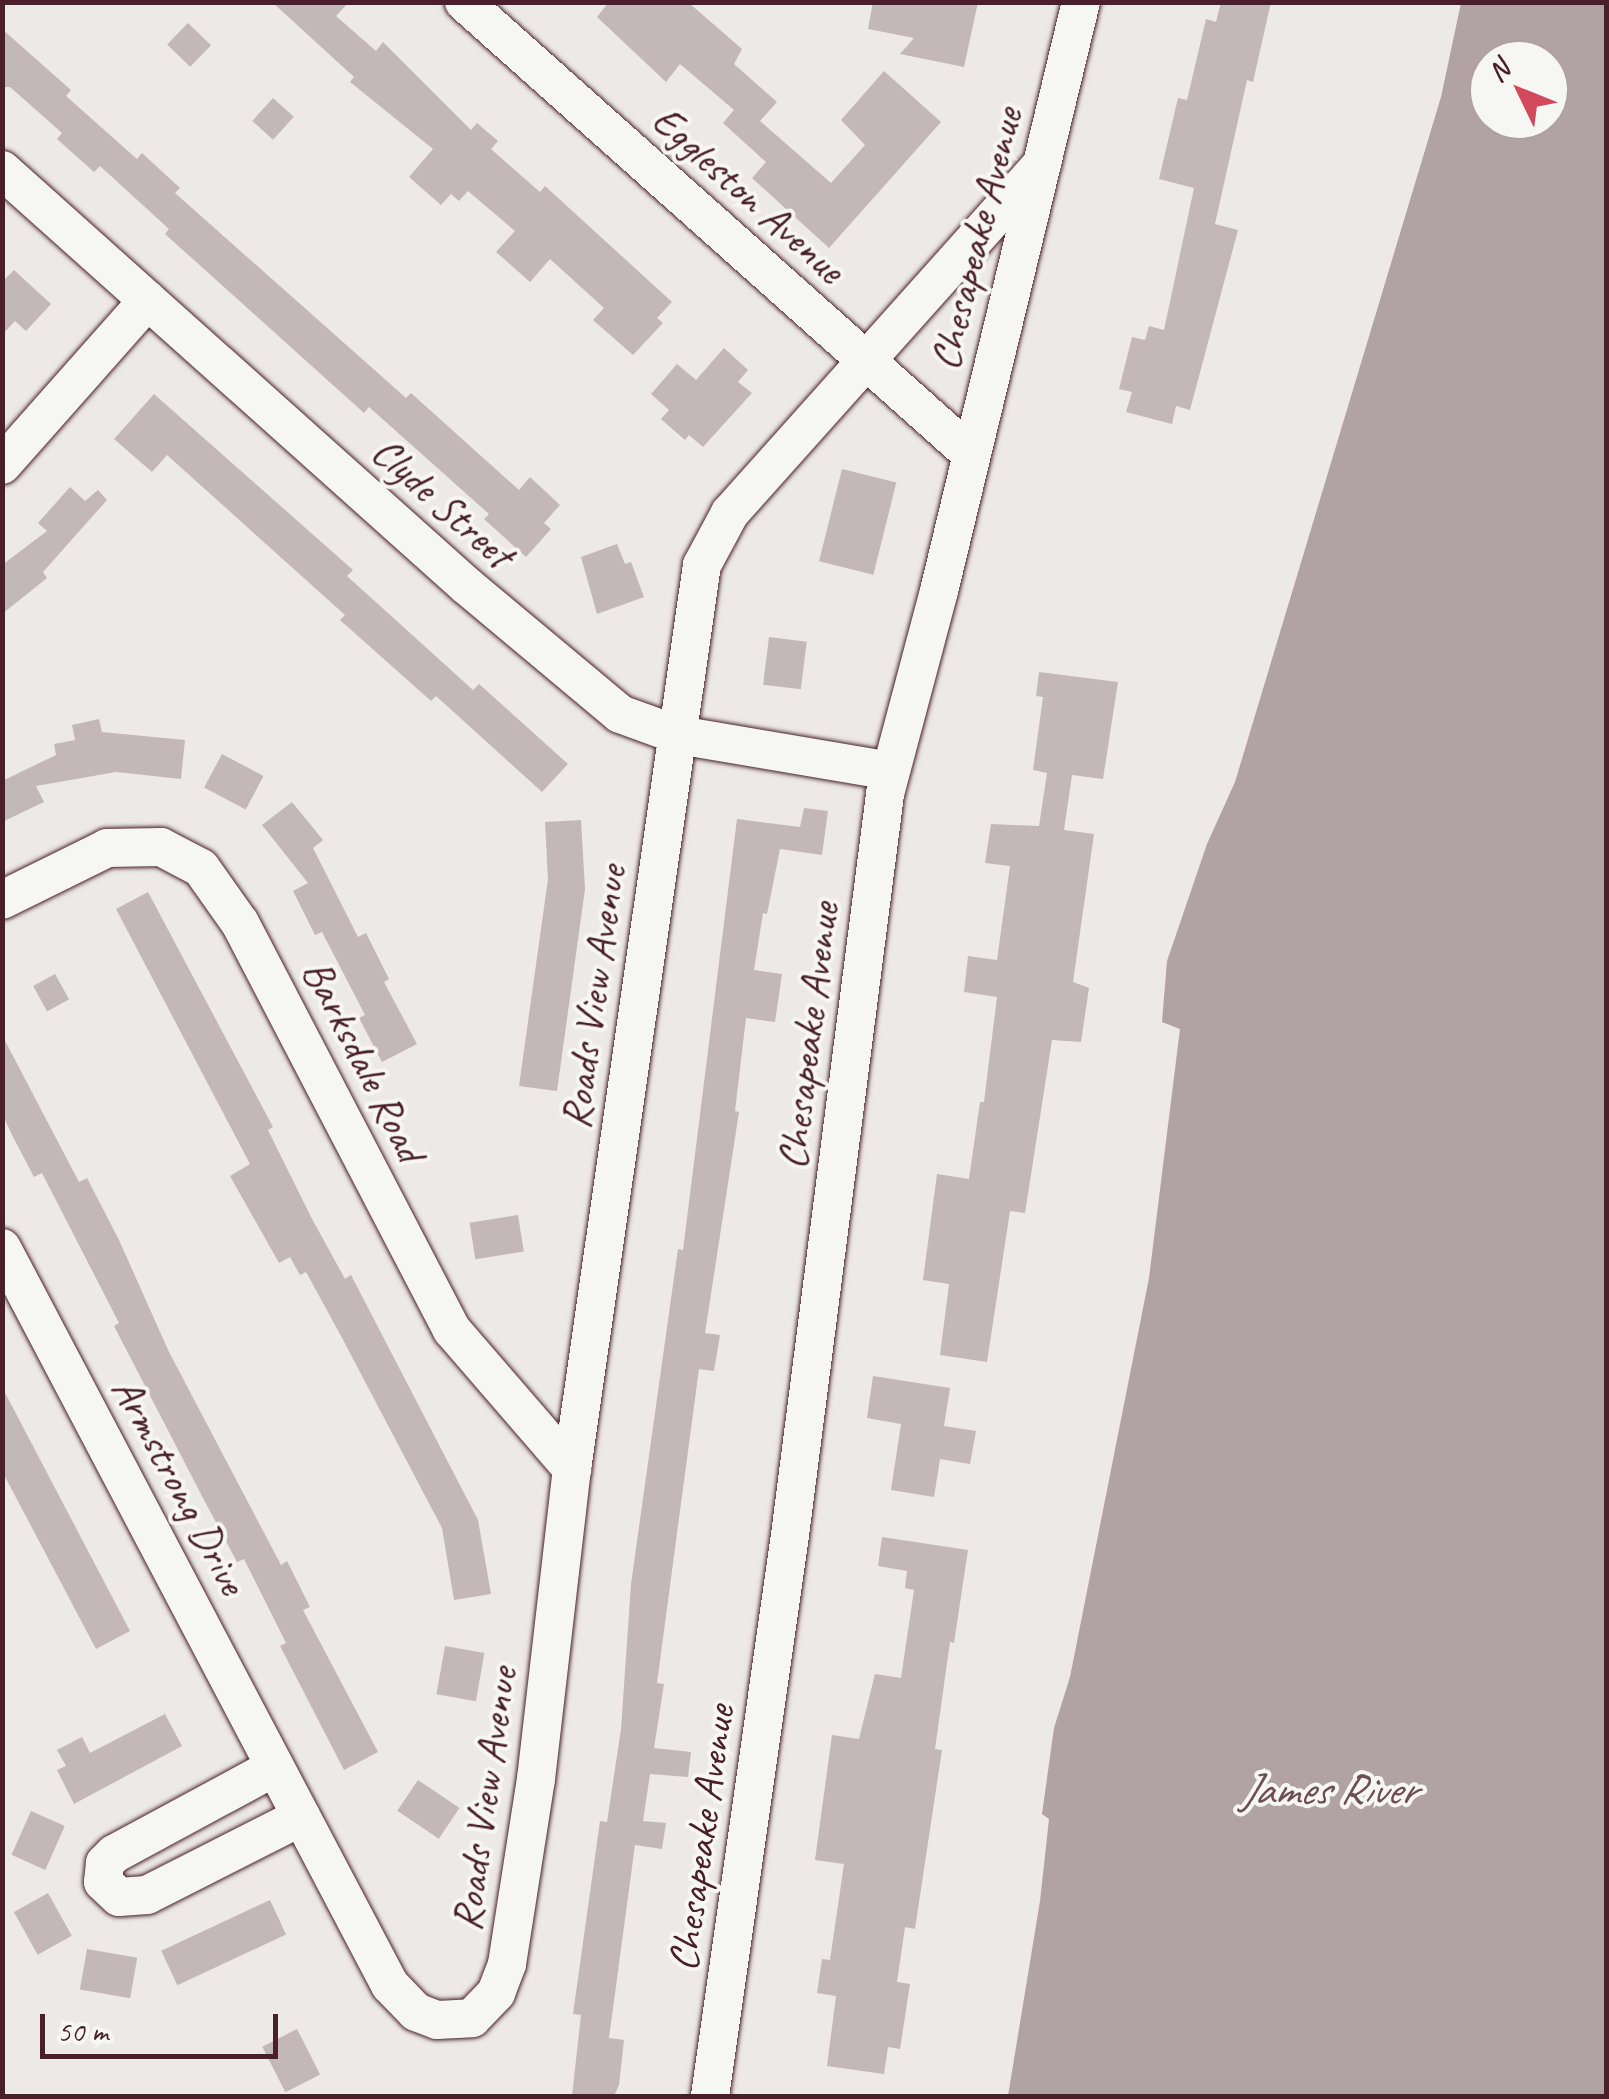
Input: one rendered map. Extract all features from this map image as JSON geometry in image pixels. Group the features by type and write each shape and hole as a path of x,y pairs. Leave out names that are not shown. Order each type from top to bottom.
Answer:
{"street":[{"name":"Eggleston Avenue","path":"464,2 972,454"},
{"name":"Chesapeake Avenue","path":"710,2096 790,1535 890,772 972,454 1081,2"},
{"name":"Roads View Avenue","path":"507,1964 536,1780 572,1468 695,595 714,538 730,513 1042,164"},
{"name":"Clyde Street","path":"2,170 466,586 606,704 640,724 678,735 890,772"},
{"path":"2,465 148,300"},
{"name":"Barksdale Road","path":"2,900 107,848 161,847 201,868 240,923 452,1330 572,1468"},
{"name":"Armstrong Drive","path":"2,1248 390,1984 416,2012 438,2020 472,2018 496,1993 507,1964"},
{"path":"275,1767 114,1854 101,1872 103,1882 119,1897 130,1900 300,1817"}],"water":[{"name":"James River","path":"1461,3 1606,3 1606,2096 1008,2096 1040,1901 1049,1819 1042,1814 1054,1728 1070,1677 1149,1278 1180,1029 1162,1022 1167,961 1207,844 1235,782 1441,97"}],"building":[{"path":"272,2 349,2 336,16 376,51 383,42 471,130 477,123 498,141 491,149 540,192 545,186 672,302 657,318 663,323 633,355 593,320 604,308 550,259 530,282 496,252 515,231 468,191 459,201 451,194 441,205 409,177 433,149 350,82 354,77"},
{"path":"609,2 689,3 742,49 734,64 777,102 760,121 831,183 865,145 841,120 884,71 941,122 829,248 752,178 766,162 723,123 734,110 680,64 666,82 597,17"},
{"path":"873,2 978,2 964,67 900,54 914,38 868,29"},
{"path":"1221,2 1271,2 1253,82 1247,80 1215,224 1238,230 1190,410 1176,406 1172,424 1126,412 1132,392 1119,389 1132,337 1145,340 1149,326 1164,330 1194,188 1159,179 1178,98 1187,100 1206,19 1216,22"},
{"path":"188,23 211,45 190,67 167,45"},
{"path":"2,29 71,90 66,96 137,159 142,153 180,188 175,193 406,398 411,393 519,490 530,477 560,505 544,523 551,529 526,557 484,519 489,514 369,407 364,413 165,234 169,229 100,166 94,172 57,139 62,133 10,87 2,87"},
{"path":"273,98 294,117 273,140 252,121"},
{"path":"14,270 51,304 26,331 15,321 2,335 2,282"},
{"path":"724,348 748,370 738,382 752,393 703,447 689,435 685,440 661,419 669,410 651,394 677,364 696,380"},
{"path":"154,394 353,570 347,576 473,690 479,684 568,764 542,792 436,696 431,701 340,620 345,615 167,455 152,472 114,439"},
{"path":"842,469 896,483 873,575 819,561"},
{"path":"70,487 85,501 98,490 107,500 43,572 47,578 2,614 2,565 47,531 38,523"},
{"path":"617,544 625,564 631,562 644,597 597,614 581,557"},
{"path":"769,637 807,642 801,689 763,685"},
{"path":"1039,672 1118,682 1103,779 1072,775 1064,830 1094,834 1073,982 1089,988 1081,1042 1052,1040 1025,1213 1010,1211 987,1362 940,1355 949,1284 923,1280 937,1174 969,1179 980,1102 984,1102 997,997 964,992 968,956 997,960 1010,866 985,863 991,824 1039,826 1047,773 1033,770 1043,697 1036,696"},
{"path":"99,719 102,732 185,740 181,779 116,772 36,786 44,802 2,822 2,781 56,755 54,744 75,740 72,725"},
{"path":"222,754 263,776 246,810 204,788"},
{"path":"292,802 323,840 313,848 358,937 366,933 389,979 384,982 417,1044 382,1062 359,1018 365,1015 322,932 315,935 293,891 308,883 262,825"},
{"path":"804,808 828,811 822,855 780,849 767,914 763,913 754,970 782,974 775,1022 746,1018 735,1111 739,1112 705,1333 720,1335 714,1371 699,1369 657,1683 664,1684 654,1748 691,1752 688,1777 650,1774 643,1821 666,1823 662,1849 635,1845 609,2038 624,2040 619,2085 614,2096 572,2096 581,2015 573,2014 600,1821 607,1822 621,1729 631,1584 678,1249 683,1250 737,819 800,827"},
{"path":"581,820 585,889 557,1091 519,1086 548,879 545,822"},
{"path":"148,892 273,1127 268,1130 311,1217 345,1279 351,1275 478,1520 491,1594 454,1600 442,1528 341,1336 306,1272 300,1275 290,1257 279,1263 230,1176 250,1164 116,909"},
{"path":"55,974 69,999 47,1011 33,986"},
{"path":"2,1035 79,1182 87,1178 169,1352 281,1565 287,1561 310,1607 303,1610 378,1752 344,1770 280,1646 286,1643 244,1559 237,1562 203,1498 114,1326 119,1323 42,1173 34,1177 12,1135 2,1113"},
{"path":"518,1215 524,1252 475,1259 470,1223"},
{"path":"873,1376 950,1388 944,1426 976,1431 970,1464 940,1459 934,1497 891,1490 901,1424 867,1418"},
{"path":"2,1387 130,1631 96,1649 2,1471"},
{"path":"882,1537 968,1550 935,1749 942,1750 915,1929 905,1927 897,1982 910,1984 900,2049 888,2047 884,2074 827,2066 836,1996 817,1993 822,1959 830,1960 844,1864 815,1860 832,1735 859,1739 875,1674 901,1678 914,1590 905,1588 907,1571 878,1566"},
{"path":"445,1646 484,1653 476,1701 436,1694"},
{"path":"165,1714 182,1746 74,1804 57,1770 66,1766 57,1750 82,1737 90,1753"},
{"path":"418,1780 459,1808 439,1839 397,1811"},
{"path":"31,1811 65,1826 45,1870 11,1855"},
{"path":"48,1893 72,1936 38,1955 14,1912"},
{"path":"270,1900 286,1934 177,1985 161,1951"},
{"path":"87,1949 137,1958 130,1998 80,1989"},
{"path":"297,2029 320,2074 285,2092 262,2047"}]}
